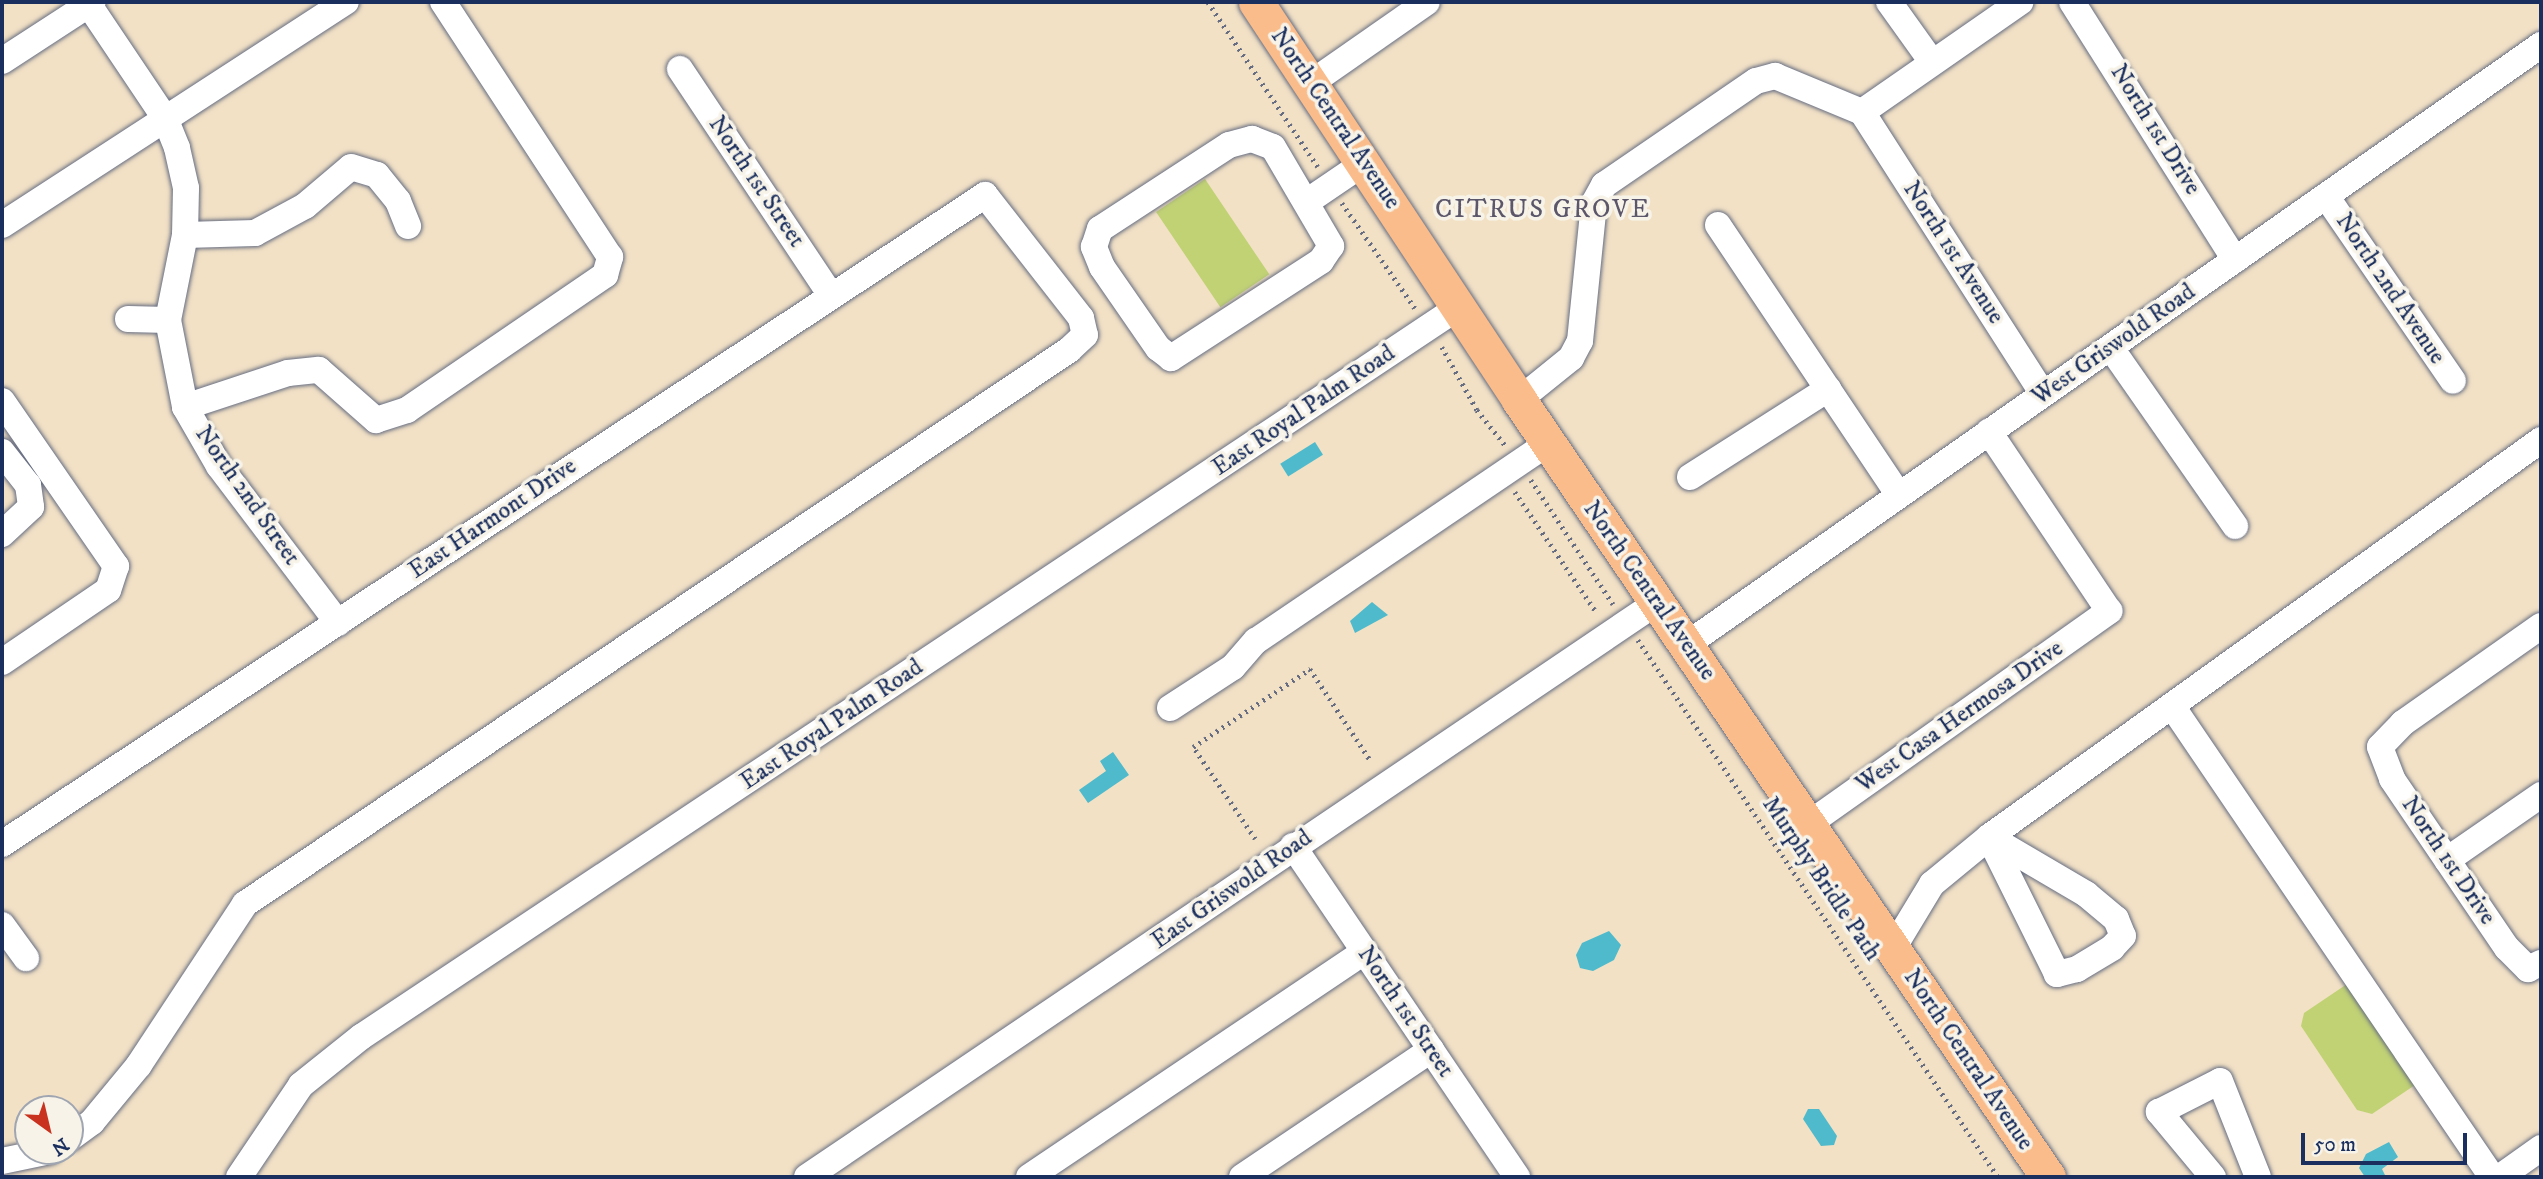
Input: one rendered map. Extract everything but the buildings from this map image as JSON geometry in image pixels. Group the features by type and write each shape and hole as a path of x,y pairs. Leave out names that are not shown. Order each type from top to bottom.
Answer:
{"main road":[{"name":"North Central Avenue","path":"1256,2 1519,400 1656,603 1811,823 1892,950 2048,1177"}],"street":[{"path":"2,225 346,2"},
{"path":"185,407 288,373 319,370 376,420 407,410 605,275 610,257 443,2"},
{"path":"1311,83 1427,2"},
{"path":"1889,2 1933,62"},
{"path":"1519,400 1571,358 1580,341 1594,203 1604,185 1756,80 1775,76 1862,112 2020,2"},
{"name":"North 1st Drive","path":"2072,2 2235,260"},
{"path":"2,61 90,3"},
{"name":"North 2nd Street","path":"90,3 165,118 186,188 186,235 168,320 173,360 185,407 219,466 338,623"},
{"name":"West Griswold Road","path":"1686,645 2541,45"},
{"name":"North 1st Street","path":"680,69 831,295"},
{"name":"North 1st Avenue","path":"1862,112 2043,394"},
{"path":"1252,139 1273,147 1308,201 1331,246 1321,261 1171,358 1158,348 1094,247 1100,229 1229,145 1252,139"},
{"path":"1308,201 1364,163"},
{"path":"186,235 255,233 304,206 351,167 377,175 398,201 408,226"},
{"name":"East Harmont Drive","path":"2,844 985,195 1081,318 1085,335 1057,358 246,904 139,1065 92,1122 84,1128"},
{"name":"North 2nd Avenue","path":"2326,196 2453,381"},
{"path":"1718,225 1899,495"},
{"name":"East Royal Palm Road","path":"239,1177 302,1085 361,1037 1459,307"},
{"path":"128,319 168,320"},
{"path":"2110,348 2235,526"},
{"path":"1690,477 1828,389"},
{"path":"2,401 116,566 108,590 2,662"},
{"name":"West Casa Hermosa Drive","path":"1811,823 2109,611 1989,432"},
{"path":"1892,950 1933,884 1989,837 2541,440"},
{"path":"1170,708 1233,667 1256,641 1548,443"},
{"path":"2,452 28,485 31,508 2,534"},
{"name":"East Griswold Road","path":"807,1177 1237,890 1293,846 1656,603"},
{"name":"North 1st Drive","path":"2534,966 2507,948 2392,779 2379,747 2403,723 2541,626"},
{"path":"2172,706 2492,1177"},
{"path":"2447,860 2541,795"},
{"path":"1989,837 2086,894 2116,919 2123,936 2077,970 2057,974 1989,837"},
{"name":"North 1st Street","path":"1293,846 1517,1177"},
{"path":"2,925 26,958"},
{"path":"1029,1177 1364,952"},
{"path":"1242,1177 1431,1050"},
{"path":"2213,1177 2160,1112 2220,1081 2258,1177"},
{"path":"2500,1177 2541,1149"}],"path":[{"path":"1208,2 1418,313"},
{"path":"1509,483 1595,610"},
{"name":"Murphy Bridle Path","path":"1636,637 1998,1177"},
{"path":"1255,839 1194,747 1310,669 1371,761"}],"green space":[{"path":"1205,179 1269,274 1220,307 1156,212"},
{"path":"2347,984 2415,1085 2372,1114 2357,1110 2301,1026 2304,1013"}],"water":[{"path":"1315,442 1323,455 1288,476 1280,464"},
{"path":"1372,602 1388,615 1355,633 1350,621"},
{"path":"1113,752 1129,775 1088,803 1079,790 1106,771 1100,761"},
{"path":"1609,931 1621,945 1614,960 1593,971 1580,968 1576,955 1582,943"},
{"path":"1808,1109 1819,1109 1837,1136 1834,1145 1821,1146 1803,1119"},
{"path":"2389,1142 2398,1157 2382,1169 2385,1175 2365,1177 2359,1168 2366,1154"}],"district":[{"name":"CITRUS GROVE","path":"1543,210"}]}
